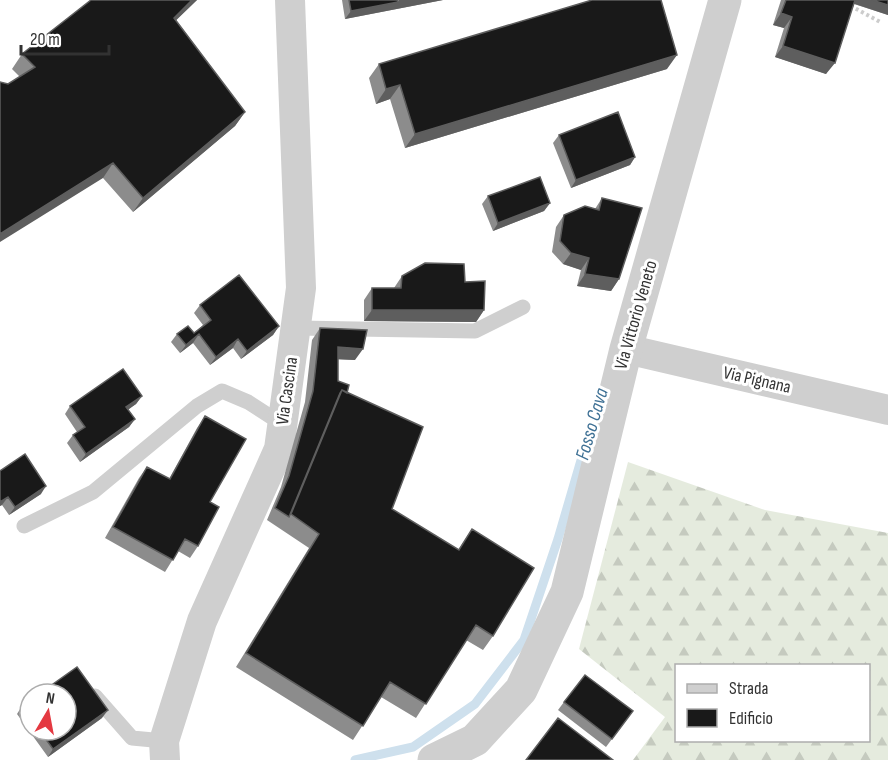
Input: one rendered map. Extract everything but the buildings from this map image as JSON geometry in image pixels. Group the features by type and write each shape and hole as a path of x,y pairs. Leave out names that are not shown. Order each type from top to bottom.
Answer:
{"street":[{"name":"Via Cascina","path":"161,753 202,621 279,449 301,288 290,0"},
{"name":"Via Vittorio Veneto","path":"435,760 475,740 521,690 567,592 626,349 725,0"},
{"name":"Via Pignana","path":"626,349 888,410"}],"lane":[{"path":"297,328 475,331 523,307"},
{"path":"24,526 93,492 197,406 222,391 248,402 282,424"},
{"path":"87,687 132,738 161,753"}],"path":[{"path":"840,0 882,23"}],"green space":[{"path":"628,462 765,510 888,533 888,760 633,760 665,717 579,649"}],"waterway":[{"name":"Fosso Cava","path":"355,760 413,747 475,704 524,640 558,539 591,426"}]}
